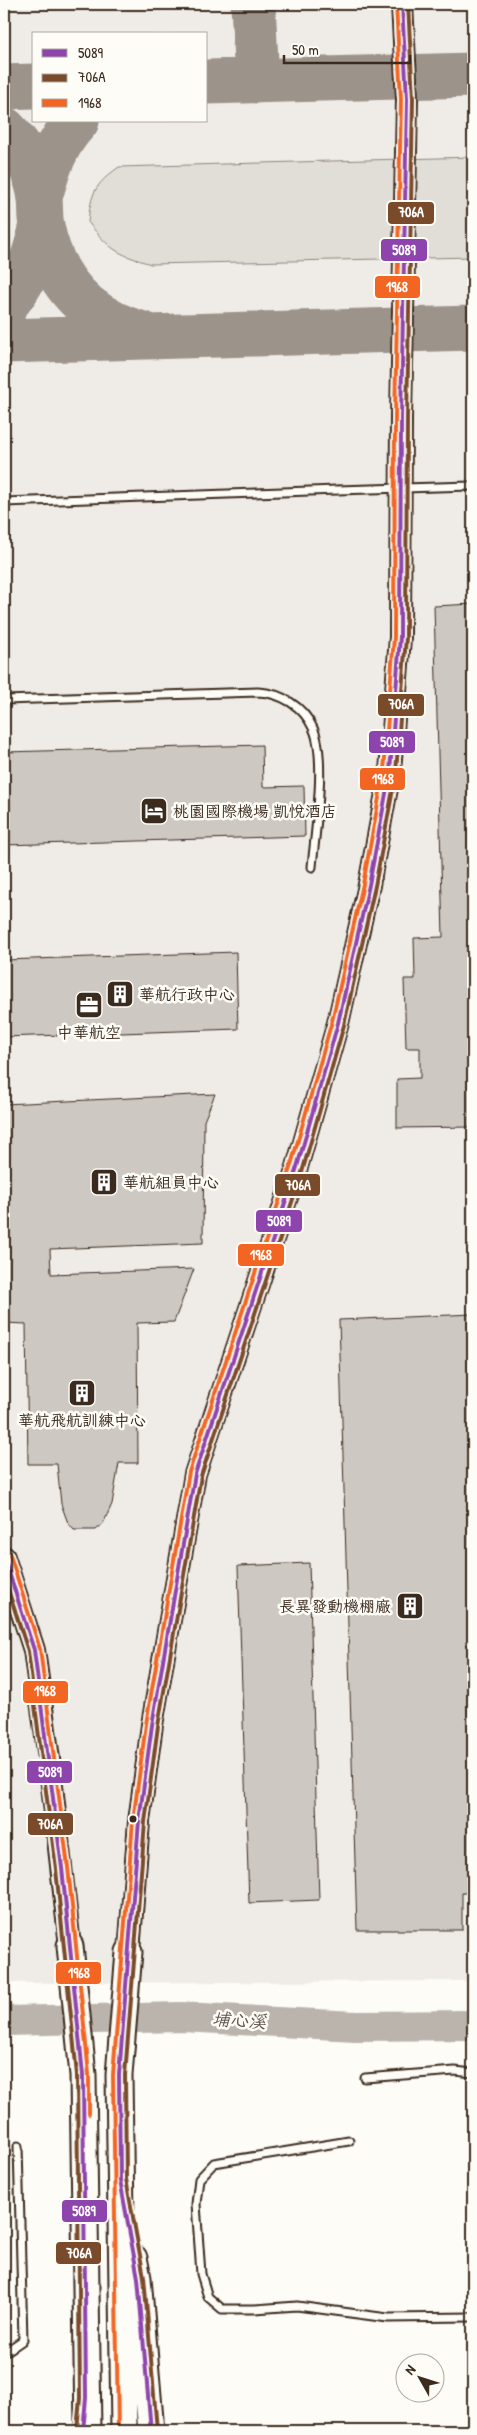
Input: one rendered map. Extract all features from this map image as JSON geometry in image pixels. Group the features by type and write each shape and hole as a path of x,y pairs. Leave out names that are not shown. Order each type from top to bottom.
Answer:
{"highway":[{"path":"70,1946 83,2075 86,2398 88,2431"},
{"path":"124,2431 119,2075 129,1952"},
{"path":"120,2180 138,2278 151,2431"},
{"path":"84,2431 86,2398"}],"street":[{"path":"129,1952 140,1811 152,1725 195,1474 297,1167 338,1022 369,884 390,772 400,637 401,418 407,99 402,4"},
{"path":"4,1557 34,1650 51,1769 70,1946"}],"lane":[{"path":"4,502 472,486"},
{"path":"4,700 258,692 284,697 300,711 313,728 318,749 319,778 312,867"},
{"path":"365,2078 455,2071 473,2073"},
{"path":"349,2142 214,2163 199,2179 196,2204 201,2274 208,2297 222,2308 255,2309 297,2306 388,2318 473,2317"},
{"path":"4,2352 23,2340 18,2146"}],"shaded area":[{"path":"4,4 473,4 473,1981 4,1983"},
{"path":"473,157 473,257 151,264 115,250 102,239 88,222 93,196 99,184 119,167"}],"building":[{"path":"473,604 473,1127 397,1128 397,1079 420,1078 420,1048 406,1048 404,979 415,979 414,938 443,937 434,606"},
{"name":"桃園國際機場 凱悅酒店","path":"262,745 263,787 304,786 305,836 4,845 4,752"},
{"name":"華航行政中心","path":"236,952 238,1029 4,1037 4,960"},
{"path":"215,1094 204,1121 203,1243 50,1249 51,1274 194,1269 174,1322 137,1323 138,1463 119,1463 112,1504 103,1524 96,1530 74,1530 68,1523 61,1504 57,1464 28,1464 26,1324 4,1323 4,1104"},
{"name":"長異發動機棚廠","path":"473,1314 473,1893 462,1893 462,1930 357,1930 339,1320"},
{"path":"309,1563 319,1900 249,1903 238,1566"}],"waterway":[{"name":"埔心溪","path":"4,2021 182,2017 356,2026 473,2025"}],"taxiway":[{"path":"253,4 257,81"},
{"path":"208,82 473,75"},
{"path":"4,87 32,86"},
{"path":"40,197 58,147 76,122"},
{"path":"4,129 23,152 36,180 40,199 41,223 47,246 64,281 89,308 105,319 143,334"},
{"path":"4,306 19,287 29,268 42,225"},
{"path":"4,341 473,328"}],"transit line":[{"name":"1968","path":"118,2431 113,2075 133,1821 146,1724 189,1472 291,1165 332,1021 363,884 384,771 394,637 395,418 401,99 396,4"},
{"name":"5089","path":"151,2431 138,2278 120,2180 119,2075 139,1821 152,1725 195,1474 297,1167 338,1023 369,885 390,772 400,637 401,418 407,99 402,4"},
{"name":"706A","path":"157,2430 144,2277 126,2179 125,2075 145,1822 158,1726 201,1476 303,1169 344,1025 375,886 396,773 406,637 407,418 413,99 408,4"},
{"name":"1968","path":"10,1555 40,1649 68,1867 89,2074 89,2114"},
{"name":"5089","path":"4,1557 34,1650 62,1868 83,2075 86,2398 83,2431"},
{"name":"706A","path":"4,1577 28,1651 56,1869 77,2075 80,2398 77,2430"}],"place":[{"name":"桃園國際機場 凱悅酒店","path":"154,811"},
{"name":"華航行政中心","path":"120,994"},
{"name":"中華航空","path":"89,1005"},
{"name":"華航組員中心","path":"104,1182"},
{"name":"華航飛航訓練中心","path":"82,1393"},
{"name":"長異發動機棚廠","path":"410,1606"}]}
